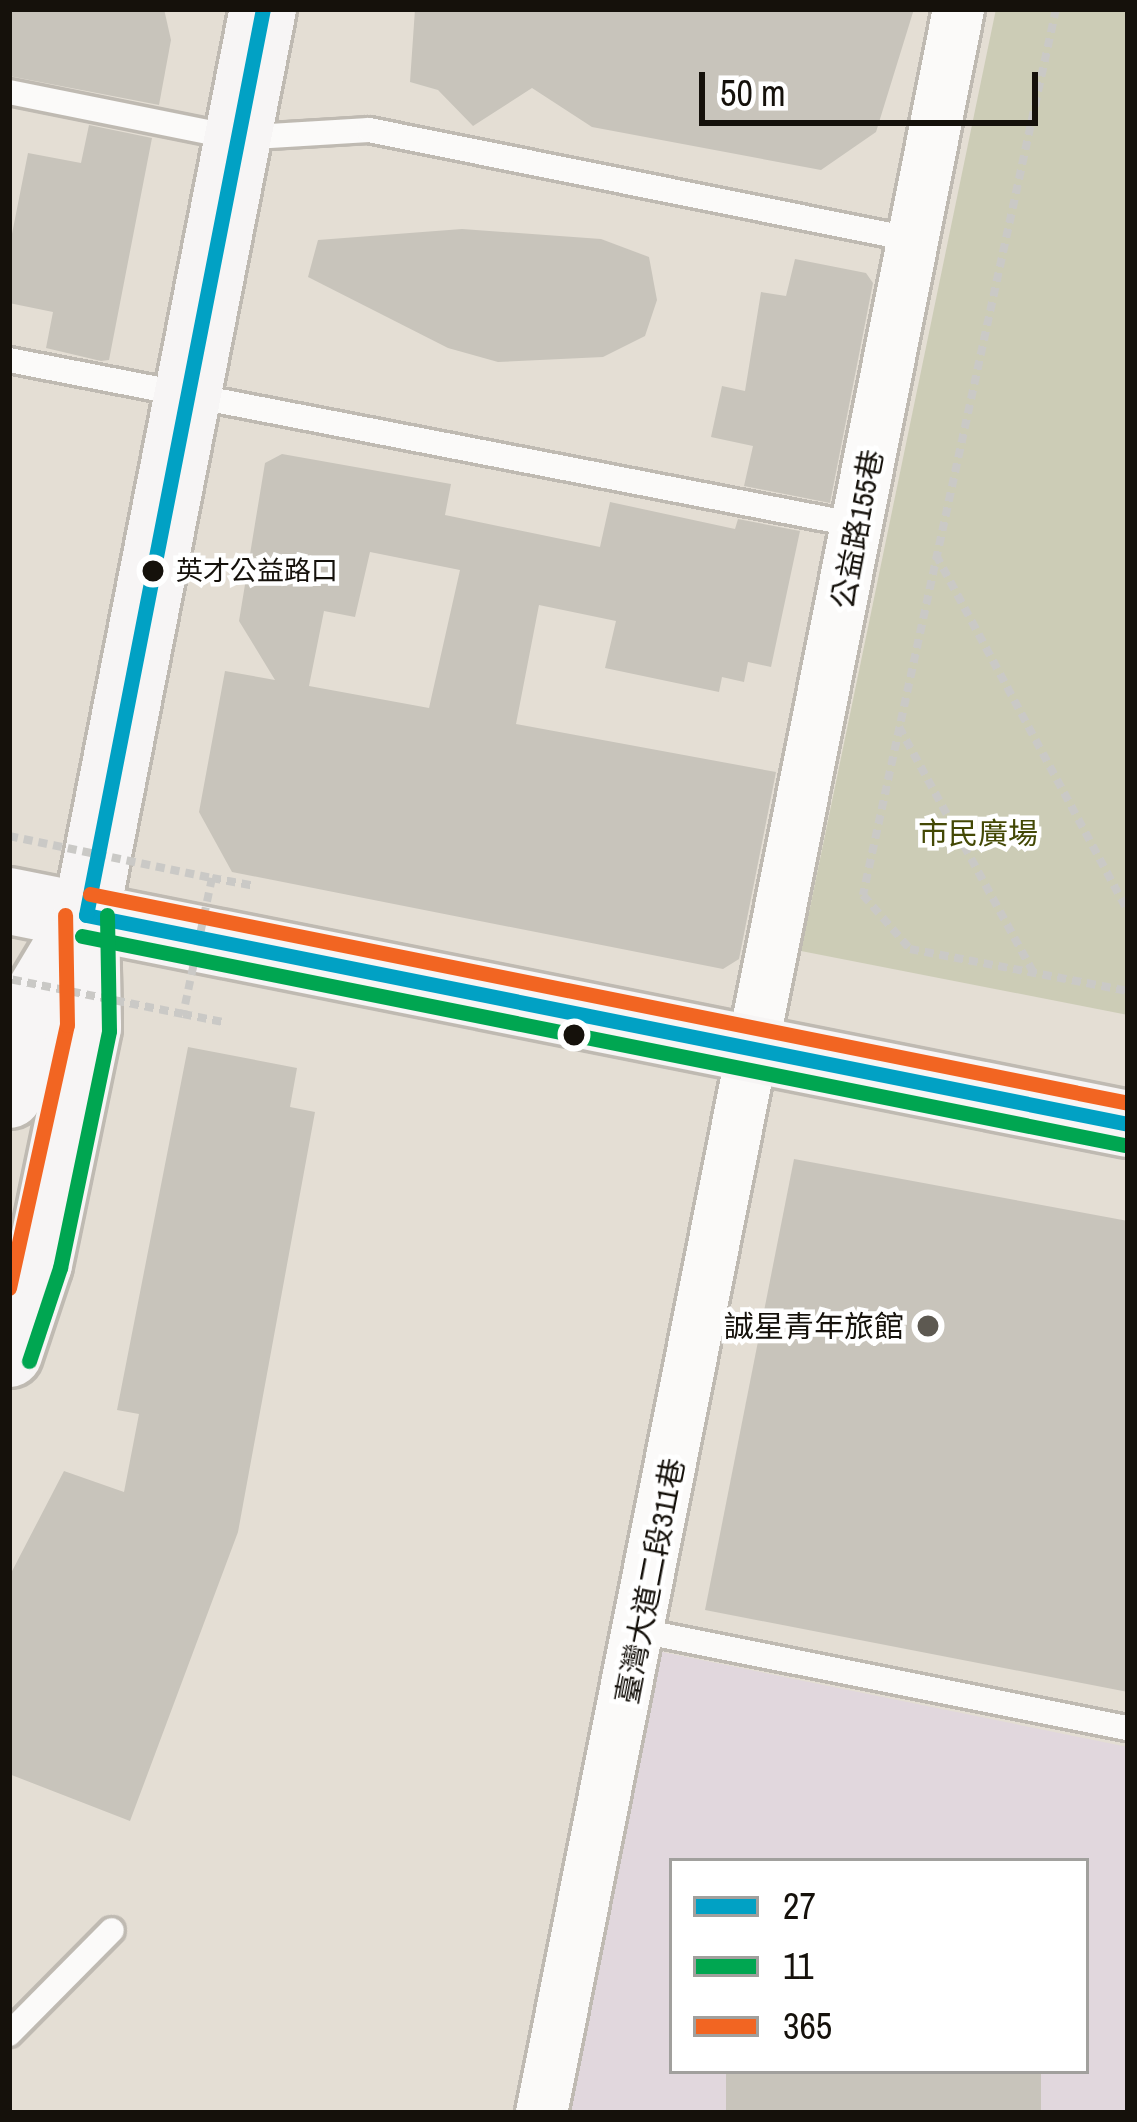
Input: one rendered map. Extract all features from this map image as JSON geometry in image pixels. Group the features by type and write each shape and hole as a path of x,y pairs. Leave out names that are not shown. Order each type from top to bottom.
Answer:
{"main road":[{"path":"9,1354 39,1264 88,1027 86,915 262,9"},
{"path":"9,901 1128,1124"},
{"path":"9,1096 29,1010 86,915"}],"street":[{"name":"公益路155巷","path":"757,1048 958,9"},
{"name":"臺灣大道二段311巷","path":"541,2113 757,1048"}],"lane":[{"path":"9,92 237,138 369,130 915,240"},
{"path":"9,360 857,525"},
{"path":"641,1630 1128,1728"},
{"path":"9,2034 112,1930"}],"path":[{"path":"1056,9 862,895 910,950 1128,991"},
{"path":"937,555 1128,911"},
{"path":"899,727 1033,974"},
{"path":"9,836 255,886"},
{"path":"183,1014 212,878"},
{"path":"9,979 223,1022"}],"shaded area":[{"path":"657,1651 1128,1747 1128,2113 566,2113"}],"green space":[{"name":"市民廣場","path":"996,9 1128,9 1128,1015 801,951"}],"building":[{"path":"9,9 164,9 171,40 159,105 9,76"},
{"path":"415,9 914,9 876,132 821,170 592,127 532,88 473,126 438,90 410,82"},
{"path":"89,125 152,138 109,360 101,361 46,348 53,312 9,303 9,249 28,153 81,163"},
{"path":"462,229 601,239 649,257 657,300 645,336 603,357 498,362 448,348 308,277 318,240"},
{"path":"795,259 866,273 873,283 830,503 744,486 753,446 711,437 722,386 745,391 761,292 786,296"},
{"path":"282,454 451,484 445,515 600,547 610,502 735,529 738,519 800,531 771,667 748,662 744,682 722,677 719,692 605,668 616,621 539,605 516,724 776,772 739,959 723,969 232,872 199,812 225,671 275,680 239,621 265,463","holes":["370,552 460,570 429,708 309,686 324,611 355,617"]},
{"path":"188,1047 297,1068 290,1107 315,1112 238,1532 130,1821 9,1774 9,1577 64,1471 124,1492 139,1414 117,1410"},
{"path":"794,1159 1128,1221 1128,1692 705,1610"},
{"path":"726,2074 1041,2074 1041,2113 726,2113"}],"transit line":[{"name":"27","path":"86,915 263,9"},
{"name":"365","path":"90,894 1128,1103"},
{"name":"365","path":"9,1288 67,1025 65,915"},
{"name":"27","path":"86,915 1128,1124"},
{"name":"11","path":"29,1361 60,1268 109,1031 107,915"},
{"name":"11","path":"82,936 1124,1145"}],"place":[{"name":"英才公益路口","path":"153,571"},
{"name":"誠星青年旅館","path":"928,1326"}]}
